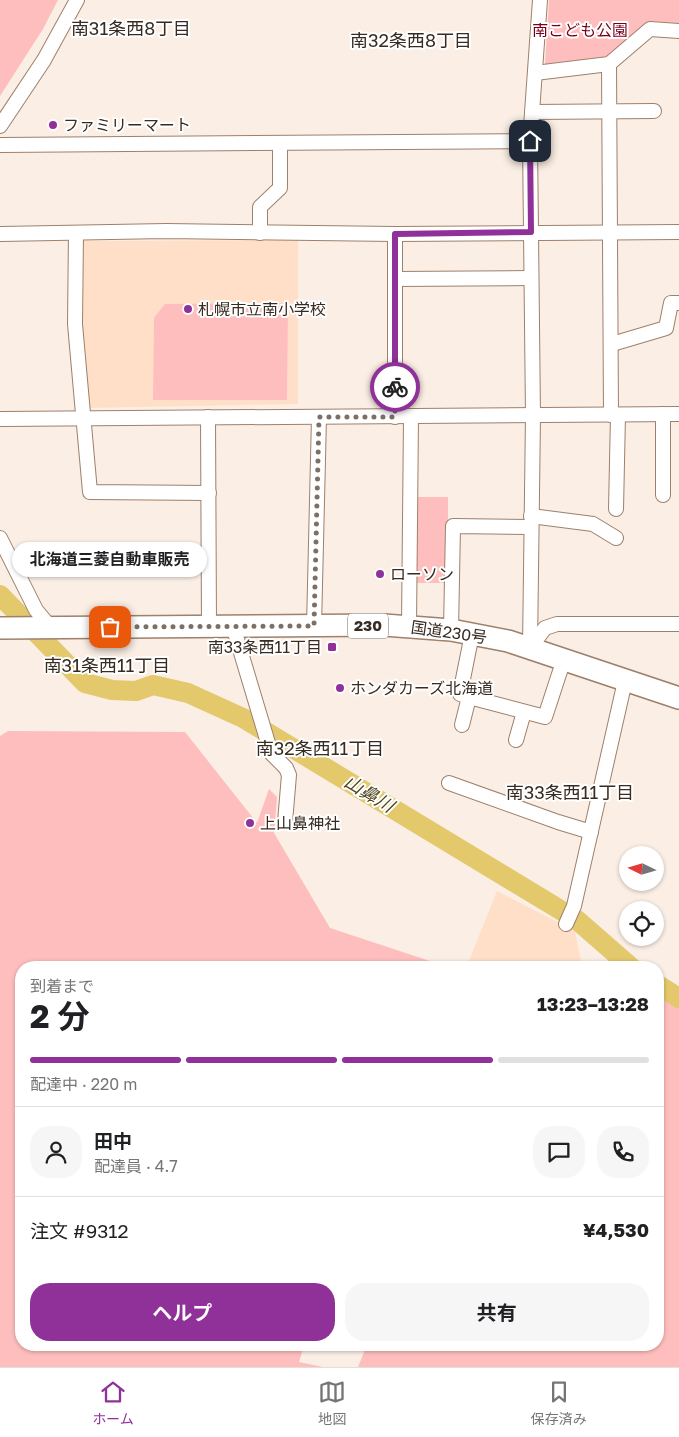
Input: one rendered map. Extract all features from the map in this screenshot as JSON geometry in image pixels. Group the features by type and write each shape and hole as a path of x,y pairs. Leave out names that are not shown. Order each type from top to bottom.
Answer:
{"highway":[{"name":"国道230号","path":"8,628 409,626 462,632 530,648 679,698"}],"street":[{"path":"0,126 44,60 77,0"},
{"path":"530,648 533,416 530,141 540,0"},
{"path":"535,73 609,64 650,29 679,31"},
{"path":"609,64 616,509"},
{"path":"532,112 654,111"},
{"path":"0,145 530,141"},
{"path":"260,232 260,207 280,188 280,144"},
{"path":"0,234 679,232"},
{"path":"76,233 75,324 90,492 209,493"},
{"path":"395,234 395,417"},
{"path":"395,279 531,278"},
{"path":"612,344 666,328 671,303 679,303"},
{"path":"663,414 663,495"},
{"path":"0,419 679,414"},
{"path":"314,626 319,417"},
{"path":"409,626 411,417"},
{"path":"208,418 209,626"},
{"path":"564,659 545,717 460,694 462,632 453,526 531,522 593,524 616,538"},
{"path":"0,538 36,610 48,628"},
{"path":"530,648 545,628 558,624 679,624"},
{"path":"233,626 271,753 286,768 289,775 285,822"},
{"path":"566,924 574,906 625,681"},
{"path":"462,725 469,697"},
{"path":"516,740 524,712"},
{"path":"449,783 591,832"}],"shaded area":[{"name":"札幌市立南小学校","path":"298,240 298,404 86,408 78,325 79,241"},
{"path":"497,891 575,931 581,961 469,961"}],"green space":[{"path":"0,0 58,0 43,29 0,96"},
{"name":"南こども公園","path":"549,0 679,0 679,23 648,22 611,56 545,64"},
{"path":"288,303 287,400 153,400 154,318 165,304"},
{"path":"415,497 448,497 448,583 415,583"},
{"path":"8,731 185,732 257,823 269,789 277,797 274,833 330,928 430,961 15,961 15,1351 302,1351 299,1362 323,1367 0,1367 0,736"},
{"path":"664,1000 679,1007 679,1367 358,1367 365,1351 664,1351"}],"waterway":[{"name":"山鼻川","path":"0,595 85,683 112,690 136,691 153,685 188,693 243,718 577,920 624,961"},
{"name":"山鼻川","path":"664,989 679,998"}],"way so far":[{"path":"110,627 314,626 319,417 395,417 395,387"}],"place":[{"name":"ファミリーマート","path":"53,125"},
{"name":"札幌市立南小学校","path":"188,309"},
{"name":"ローソン","path":"380,574"},
{"name":"北海道三菱自動車販売","path":"110,627"},
{"name":"南33条西11丁目","path":"332,647"},
{"name":"ホンダカーズ北海道","path":"340,688"},
{"name":"上山鼻神社","path":"250,823"}],"district":[{"name":"南31条西8丁目","path":"131,29"},
{"name":"南32条西8丁目","path":"411,41"},
{"name":"南31条西11丁目","path":"107,666"},
{"name":"南32条西11丁目","path":"320,749"},
{"name":"南33条西11丁目","path":"570,793"}],"route":[{"path":"395,387 395,234 531,232 530,141"}]}
